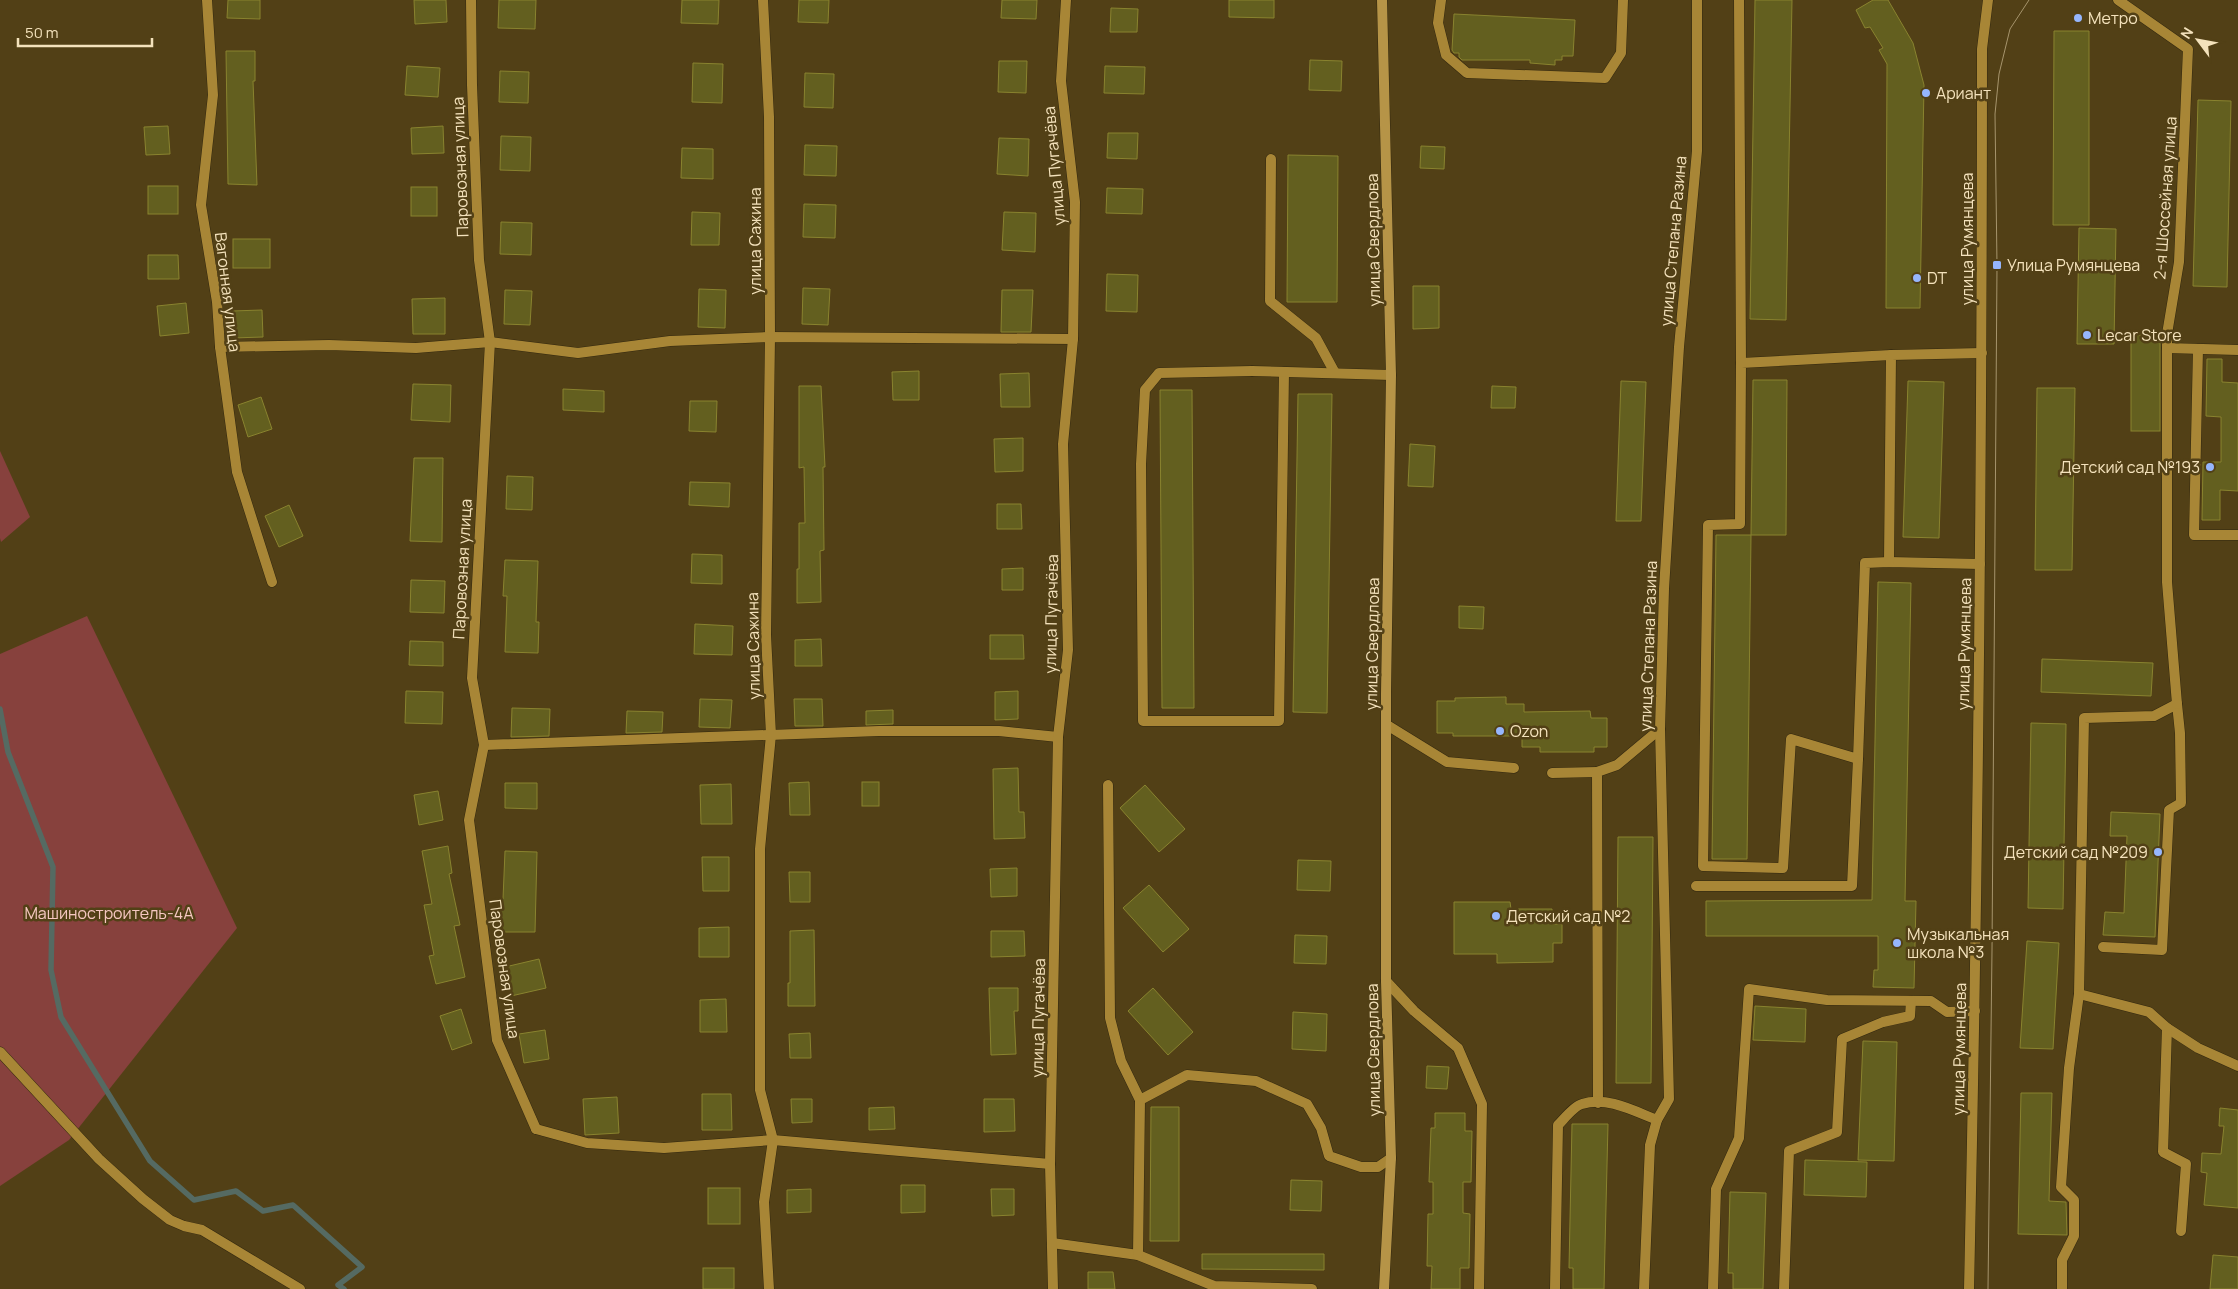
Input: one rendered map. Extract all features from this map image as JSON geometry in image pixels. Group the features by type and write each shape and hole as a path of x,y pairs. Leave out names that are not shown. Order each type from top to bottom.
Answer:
{"street":[{"name":"Вагонная улица","path":"207,0 212,95 201,205 217,302 220,347 237,472 272,582"},
{"name":"Паровозная улица","path":"471,0 472,85 479,260 490,342 472,678 484,745 469,820 497,1040 536,1129 587,1142 664,1148 773,1140"},
{"name":"улица Сажина","path":"763,0 769,117 770,337 766,635 771,735 760,849 760,1090 773,1140 764,1202 769,1289"},
{"name":"улица Пугачёва","path":"1052,1289 1050,1164 1058,737 1068,650 1064,444 1073,339 1075,202 1061,82 1066,0"},
{"name":"улица Свердлова","path":"1382,0 1391,375 1386,981 1390,1158 1384,1289"},
{"path":"1441,0 1438,23 1446,55 1467,73 1604,78 1621,53 1623,0"},
{"name":"улица Степана Разина","path":"1644,1289 1650,1146 1657,1120 1669,1099 1660,729 1664,589 1676,386 1697,151 1697,0"},
{"path":"1739,0 1740,524 1708,525 1703,866 1783,868 1791,739 1858,759"},
{"name":"улица Румянцева","path":"1969,1289 1975,1011 1980,564 1982,49 1988,0"},
{"name":"2-я Шоссейная улица","path":"2103,947 2162,950 2169,810 2180,803 2180,733 2167,582 2167,334 2178,262 2188,49 2118,0"},
{"path":"1271,159 1270,302 1316,338 1335,373"},
{"path":"220,347 329,345 416,348 490,342 578,353 670,341 770,337 1073,339"},
{"path":"2167,348 2238,350"},
{"path":"2198,349 2194,535 2238,536"},
{"path":"1741,363 1982,352"},
{"path":"1889,562 1891,355"},
{"path":"1284,372 1279,721 1143,721 1141,464 1145,390 1159,373 1252,371 1391,375"},
{"path":"1696,886 1852,886 1865,563 1980,564"},
{"path":"2062,1289 2062,1260 2074,1236 2074,1200 2061,1188 2069,1068 2079,994 2084,718 2154,716 2177,704"},
{"path":"1387,725 1447,762 1514,768"},
{"path":"1552,773 1597,772 1617,765 1660,729"},
{"path":"484,745 879,731 999,731 1058,737"},
{"path":"1597,772 1598,1103"},
{"path":"1108,785 1110,1018 1121,1061 1140,1100 1138,1255"},
{"path":"1386,981 1414,1011 1458,1048 1482,1104 1479,1289"},
{"path":"1713,1289 1716,1189 1739,1138 1749,989 1828,1000 1931,1001 1947,1012 1975,1011"},
{"path":"2079,994 2149,1012 2166,1028 2198,1048 2238,1066"},
{"path":"1784,1289 1789,1151 1837,1132 1842,1039 1883,1022 1910,1016 1911,1001"},
{"path":"2166,1028 2162,1152 2186,1164 2181,1231"},
{"path":"0,1052 99,1160 170,1220 184,1226 202,1230 300,1289"},
{"path":"1140,1100 1187,1075 1256,1081 1308,1104 1321,1128 1329,1156 1361,1167 1378,1167 1390,1158"},
{"path":"1555,1289 1558,1125 1580,1104 1598,1103 1619,1105 1657,1120"},
{"path":"773,1140 1050,1164"},
{"path":"1052,1244 1138,1255 1214,1286 1312,1289"}],"green space":[{"path":"0,451 30,517 1,542 0,538"},
{"name":"Машиностроитель-4А","path":"87,616 237,928 69,1140 0,1186 0,654"}],"building":[{"path":"228,0 260,0 260,19 227,18"},
{"path":"414,0 446,0 447,22 415,24"},
{"path":"499,0 536,0 535,29 498,28"},
{"path":"682,0 719,0 718,24 681,23"},
{"path":"799,0 829,0 828,23 798,22"},
{"path":"1002,0 1037,0 1036,19 1001,18"},
{"path":"1229,0 1274,0 1274,18 1229,17"},
{"path":"1755,0 1792,0 1786,320 1750,319"},
{"path":"1873,0 1888,0 1913,43 1924,85 1920,308 1886,308 1887,64 1879,50 1883,48 1870,27 1865,28 1856,10"},
{"path":"1111,8 1138,9 1137,32 1110,32"},
{"path":"1454,14 1575,20 1573,56 1562,56 1562,60 1555,60 1555,65 1530,63 1530,60 1462,60 1459,57 1459,53 1454,53 1452,50"},
{"path":"2054,31 2089,31 2089,225 2053,225"},
{"path":"226,51 255,51 255,81 253,81 257,185 228,184"},
{"path":"1310,60 1342,61 1341,91 1309,90"},
{"path":"999,61 1027,61 1026,93 998,92"},
{"path":"693,63 723,64 722,103 692,102"},
{"path":"407,66 440,68 438,97 405,95"},
{"path":"1105,66 1145,67 1144,94 1104,93"},
{"path":"500,71 529,72 528,103 499,102"},
{"path":"805,73 834,74 833,108 804,107"},
{"path":"2198,100 2231,101 2227,287 2193,286"},
{"path":"168,126 170,154 146,155 144,127"},
{"path":"443,126 444,153 412,154 411,128"},
{"path":"1108,133 1138,133 1137,159 1107,158"},
{"path":"501,136 531,137 530,171 500,170"},
{"path":"999,138 1029,139 1028,176 997,174"},
{"path":"805,145 837,146 836,176 804,175"},
{"path":"1421,146 1445,147 1444,169 1420,168"},
{"path":"682,148 713,149 713,179 681,178"},
{"path":"1288,155 1338,156 1337,302 1287,302"},
{"path":"148,186 178,186 178,214 148,214"},
{"path":"411,187 437,187 437,216 411,216"},
{"path":"1107,188 1143,189 1142,214 1106,213"},
{"path":"804,204 836,205 835,238 803,237"},
{"path":"692,212 720,213 719,245 691,245"},
{"path":"1004,212 1036,213 1035,252 1002,250"},
{"path":"501,222 532,223 531,255 500,254"},
{"path":"2079,228 2116,229 2114,344 2077,344"},
{"path":"233,239 270,239 270,268 233,268"},
{"path":"148,255 178,255 179,279 148,279"},
{"path":"1107,274 1138,275 1137,312 1106,311"},
{"path":"1413,286 1439,286 1439,328 1413,329"},
{"path":"803,288 830,289 828,325 802,324"},
{"path":"699,289 726,290 725,328 698,327"},
{"path":"505,290 532,291 530,325 504,324"},
{"path":"1002,290 1033,290 1031,332 1001,332"},
{"path":"445,298 445,334 413,334 412,299"},
{"path":"186,303 189,333 160,336 157,306"},
{"path":"262,310 263,337 233,338 232,311"},
{"path":"2131,335 2160,335 2160,431 2131,431"},
{"path":"2207,359 2222,359 2222,382 2238,383 2238,491 2220,490 2220,520 2202,520 2203,462 2221,462 2221,417 2206,416"},
{"path":"919,371 919,400 893,400 892,372"},
{"path":"1029,373 1030,407 1001,407 1000,374"},
{"path":"1753,380 1787,380 1786,535 1751,535"},
{"path":"1621,381 1646,382 1641,521 1616,521"},
{"path":"1908,381 1944,382 1939,538 1903,537"},
{"path":"413,384 451,385 450,422 411,420"},
{"path":"799,386 821,386 825,467 823,467 824,550 820,551 821,602 797,603 799,523 805,523 804,467 799,468"},
{"path":"1492,386 1516,387 1515,408 1491,408"},
{"path":"2037,388 2075,388 2072,570 2035,570"},
{"path":"563,389 604,391 604,412 563,410"},
{"path":"1160,390 1192,390 1194,708 1162,708"},
{"path":"1298,394 1332,394 1327,713 1293,712"},
{"path":"261,397 272,429 248,437 238,405"},
{"path":"690,401 717,401 716,432 689,431"},
{"path":"1023,438 1023,471 995,472 994,439"},
{"path":"1410,444 1435,446 1433,487 1408,486"},
{"path":"414,458 443,458 442,542 410,541"},
{"path":"507,476 533,477 532,510 506,509"},
{"path":"690,482 730,483 729,507 689,505"},
{"path":"997,504 1021,504 1022,529 997,529"},
{"path":"289,505 303,536 279,547 265,516"},
{"path":"1716,535 1751,535 1747,859 1712,859"},
{"path":"692,554 722,555 722,584 691,583"},
{"path":"505,560 538,561 536,622 539,622 538,653 505,652 507,596 503,596"},
{"path":"1023,568 1023,590 1002,590 1002,569"},
{"path":"411,580 445,581 444,613 410,612"},
{"path":"1878,582 1911,583 1905,901 1916,901 1914,988 1873,987 1874,970 1878,970 1878,936 1706,936 1706,901 1872,900"},
{"path":"1459,606 1484,607 1483,629 1459,628"},
{"path":"695,624 733,626 732,655 694,654"},
{"path":"990,635 1023,635 1024,659 990,659"},
{"path":"821,639 822,666 795,666 795,640"},
{"path":"410,641 443,642 443,666 409,665"},
{"path":"2042,659 2153,663 2151,696 2041,692"},
{"path":"406,691 443,692 442,724 405,723"},
{"path":"1018,691 1018,719 995,720 995,692"},
{"path":"1506,697 1506,704 1524,704 1524,712 1590,711 1591,718 1607,718 1607,747 1594,747 1594,752 1540,752 1540,747 1522,747 1522,736 1453,736 1453,733 1437,733 1437,701 1455,701 1455,698"},
{"path":"700,699 732,700 730,728 699,727"},
{"path":"794,699 822,699 823,726 795,726"},
{"path":"512,708 550,709 549,736 511,737"},
{"path":"893,710 893,724 866,725 866,711"},
{"path":"627,711 663,712 662,732 626,733"},
{"path":"2031,723 2066,724 2063,909 2028,908"},
{"path":"1018,768 1019,812 1024,812 1025,838 994,839 993,769"},
{"path":"809,782 810,815 790,815 789,783"},
{"path":"862,782 879,782 879,806 862,806"},
{"path":"505,783 537,783 537,809 505,808"},
{"path":"731,784 732,824 701,824 700,785"},
{"path":"1145,785 1185,829 1159,852 1120,808"},
{"path":"438,791 443,820 419,825 414,795"},
{"path":"2111,812 2160,814 2155,937 2103,935 2105,912 2124,913 2127,836 2110,836"},
{"path":"1618,837 1653,837 1651,1083 1616,1083"},
{"path":"448,846 452,873 449,874 460,925 454,926 465,977 436,984 429,956 434,955 424,905 432,904 422,851"},
{"path":"505,851 537,852 535,932 500,932 500,899 503,899"},
{"path":"702,857 729,857 729,891 703,891"},
{"path":"1298,860 1331,861 1330,891 1297,890"},
{"path":"1017,868 1017,896 991,897 990,869"},
{"path":"789,872 810,872 810,902 790,902"},
{"path":"1149,885 1189,929 1163,952 1123,908"},
{"path":"1454,902 1510,902 1511,909 1552,909 1552,924 1562,924 1562,943 1553,943 1553,962 1497,963 1497,954 1454,954"},
{"path":"729,927 729,957 699,957 699,928"},
{"path":"814,930 815,1006 788,1006 790,931"},
{"path":"991,931 1024,931 1025,956 991,957"},
{"path":"1295,935 1327,936 1326,964 1294,963"},
{"path":"2027,941 2059,943 2053,1049 2020,1048"},
{"path":"539,959 546,988 511,996 505,967"},
{"path":"989,988 1018,988 1018,1011 1014,1011 1016,1054 991,1055"},
{"path":"1153,988 1193,1032 1168,1055 1128,1011"},
{"path":"726,999 727,1032 700,1032 700,1000"},
{"path":"1755,1006 1806,1009 1805,1042 1753,1040"},
{"path":"461,1009 472,1043 452,1050 440,1016"},
{"path":"1293,1012 1327,1014 1326,1051 1292,1049"},
{"path":"545,1030 549,1059 524,1063 519,1034"},
{"path":"810,1033 811,1058 790,1058 789,1034"},
{"path":"1863,1041 1897,1042 1894,1161 1858,1160"},
{"path":"1427,1066 1449,1067 1447,1089 1426,1088"},
{"path":"2021,1093 2052,1093 2049,1201 2066,1202 2067,1235 2018,1234"},
{"path":"702,1094 731,1094 732,1130 702,1130"},
{"path":"617,1097 619,1133 585,1135 583,1099"},
{"path":"791,1099 812,1099 812,1122 792,1123"},
{"path":"984,1099 1014,1099 1015,1131 984,1132"},
{"path":"894,1107 895,1129 869,1130 869,1108"},
{"path":"1151,1107 1179,1107 1179,1241 1150,1241"},
{"path":"2220,1108 2238,1110 2238,1208 2204,1205 2207,1173 2201,1172 2202,1153 2221,1154 2224,1126 2219,1126"},
{"path":"1435,1113 1465,1113 1465,1131 1472,1131 1471,1182 1463,1182 1463,1213 1470,1214 1469,1268 1460,1268 1460,1289 1431,1289 1432,1266 1427,1266 1428,1214 1433,1214 1433,1182 1429,1182 1431,1128 1435,1128"},
{"path":"1572,1124 1608,1124 1604,1289 1573,1289 1573,1268 1569,1268"},
{"path":"1805,1160 1867,1162 1866,1197 1804,1195"},
{"path":"1291,1180 1322,1181 1321,1211 1290,1210"},
{"path":"901,1185 925,1185 925,1212 901,1213"},
{"path":"708,1188 740,1188 740,1224 708,1224"},
{"path":"811,1189 811,1212 787,1213 787,1190"},
{"path":"991,1189 1014,1189 1014,1215 992,1216"},
{"path":"1730,1192 1766,1193 1763,1289 1733,1289 1733,1273 1728,1273"},
{"path":"1202,1254 1324,1254 1324,1270 1202,1269"},
{"path":"2213,1255 2238,1257 2238,1289 2210,1289"},
{"path":"703,1268 734,1268 734,1289 703,1289"},
{"path":"1088,1272 1113,1272 1115,1289 1088,1289"}],"waterway":[{"path":"0,709 8,752 53,867 51,970 61,1017 150,1161 194,1200 236,1191 263,1211 293,1205 362,1267 338,1285 344,1289"}],"tram line":[{"path":"1988,1289 1997,265 1995,114 1999,74 2010,29 2029,0"}],"place":[{"name":"Метро","path":"2078,18"},
{"name":"Ариант","path":"1926,93"},
{"name":"Улица Румянцева","path":"1997,265"},
{"name":"DT","path":"1917,278"},
{"name":"Lecar Store","path":"2087,335"},
{"name":"Детский сад №193","path":"2210,467"},
{"name":"Ozon","path":"1500,731"},
{"name":"Детский сад №209","path":"2158,852"},
{"name":"Детский сад №2","path":"1496,916"},
{"name":"Музыкальная школа №3","path":"1897,943"}]}
